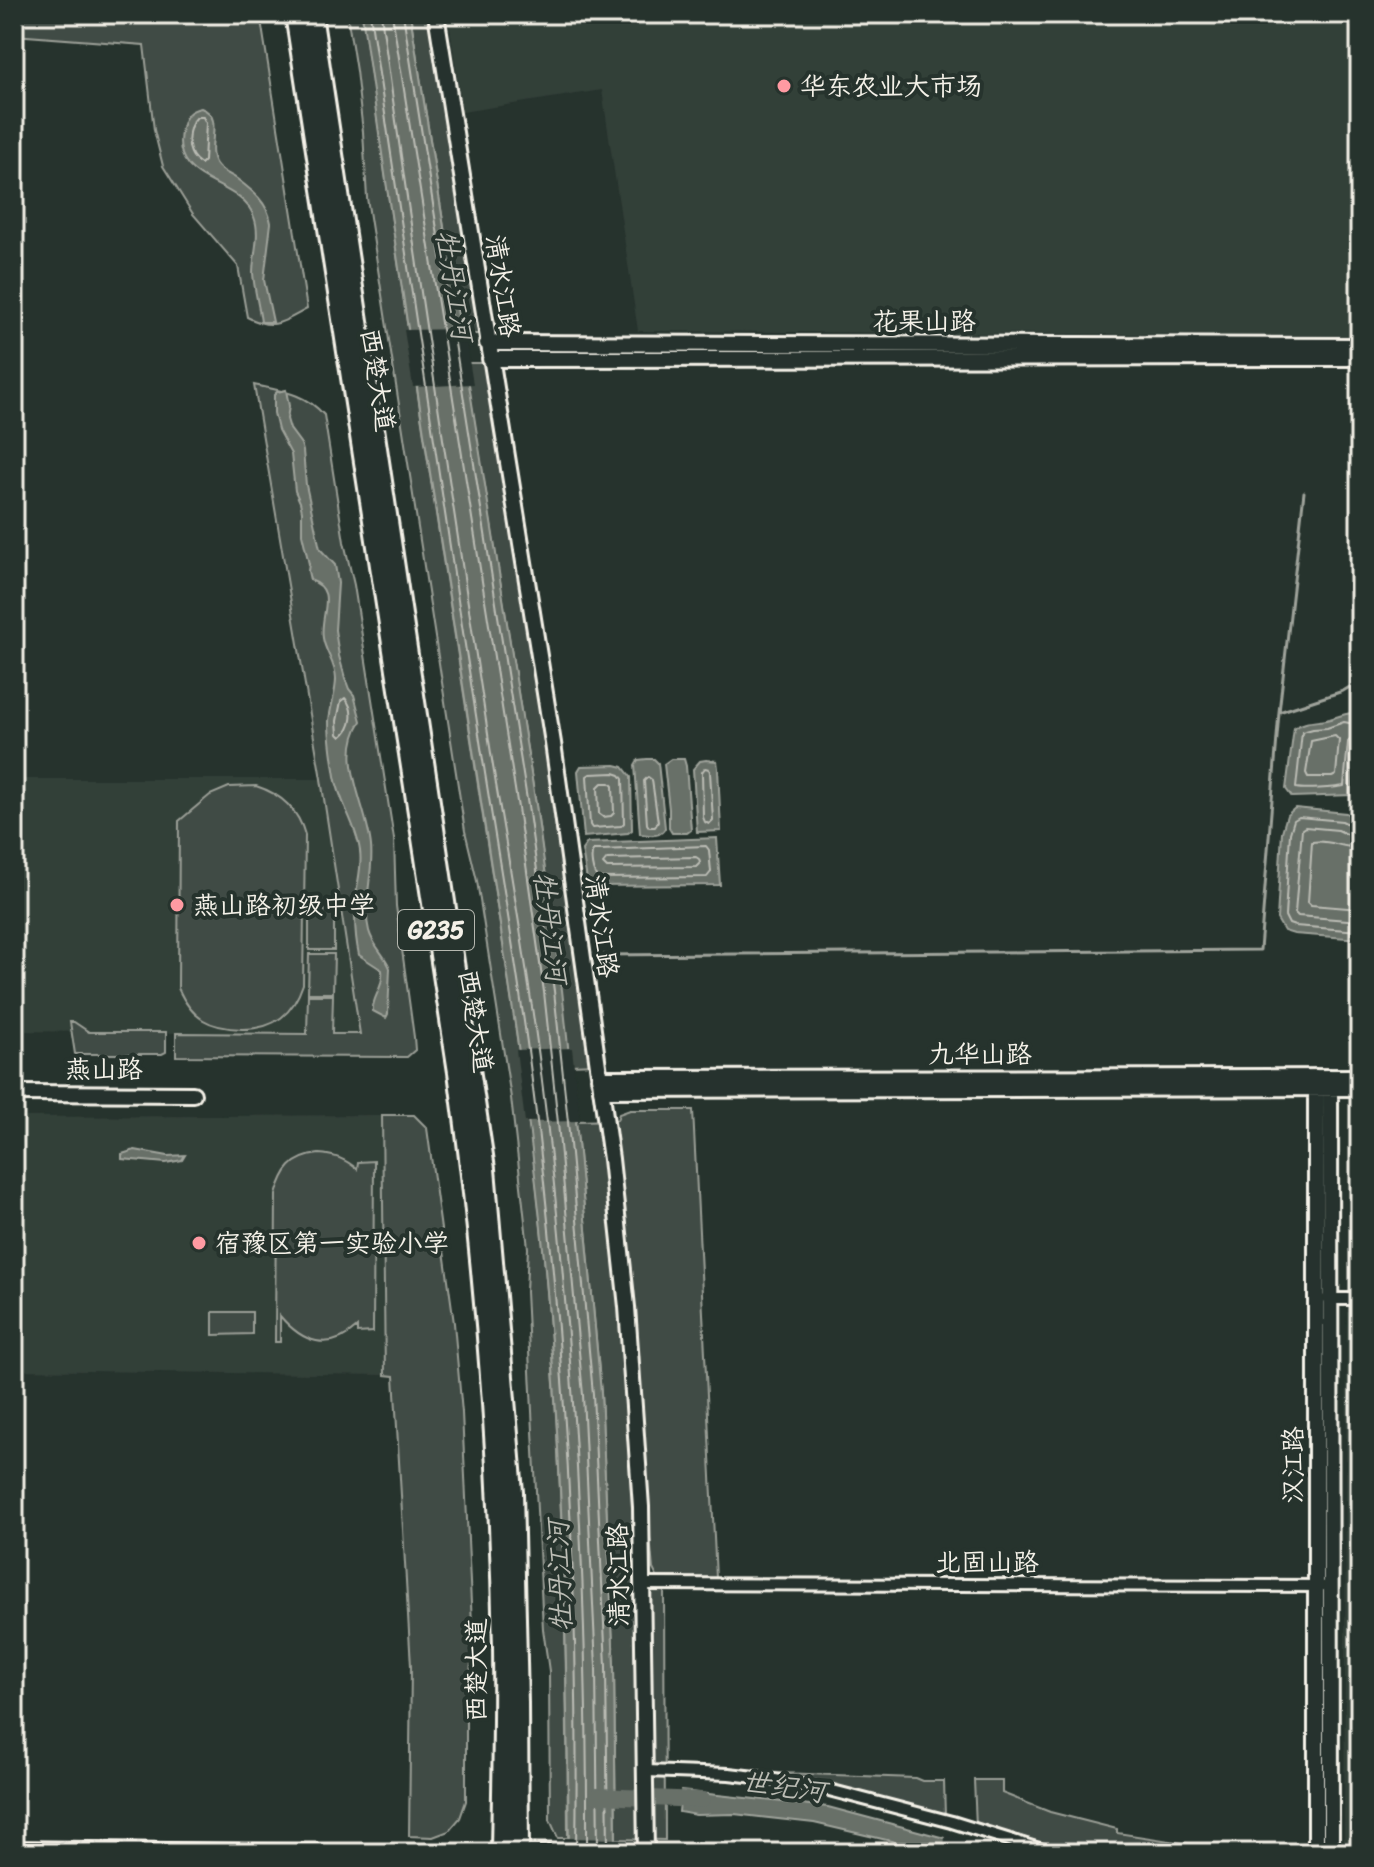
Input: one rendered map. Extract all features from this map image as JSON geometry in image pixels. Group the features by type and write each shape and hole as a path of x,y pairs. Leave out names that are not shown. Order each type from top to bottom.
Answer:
{"highway":[{"name":"西楚大道","path":"295,14 458,1072 481,1260 498,1508 503,1648 501,1853"},
{"name":"西楚大道","path":"312,14 485,1169 513,1492 519,1853"}],"street":[{"name":"清水江路","path":"436,14 553,743 627,1307 641,1507 646,1853"},
{"name":"花果山路","path":"487,343 1360,346"},
{"name":"花果山路","path":"490,359 1360,358"},
{"name":"九华山路","path":"1323,1083 1360,1077"},
{"name":"九华山路","path":"600,1084 1323,1083 1360,1088"},
{"name":"汉江路","path":"1323,1083 1325,1586 1331,1853"},
{"name":"燕山路","path":"14,1093 193,1094"},
{"path":"1324,1298 1360,1299"},
{"name":"北固山路","path":"643,1584 1325,1586"},
{"name":"汉江路","path":"1316,1853 1325,1586"},
{"path":"646,1774 729,1774 817,1788 952,1822 1052,1853"},
{"path":"14,1849 326,1853"},
{"path":"525,1853 548,1853"}],"shaded area":[{"path":"14,14 260,14 307,309 272,324 247,317 238,266 193,214 163,166 154,130 144,45 14,35"},
{"path":"347,14 363,14 403,299 531,1136 544,1257 559,1475 565,1620 568,1838 558,1838 550,1820 549,1671 543,1629 526,1292 528,1248 511,1098 477,881 465,831 367,198 363,132"},
{"path":"410,14 433,14 483,334 461,334"},
{"name":"华东农业大市场","path":"448,14 1360,14 1360,336 638,331 602,90 462,112"},
{"path":"465,363 487,363 543,704 596,1064 570,1065 536,805"},
{"path":"254,385 301,397 324,415 394,839 396,906 415,1050 407,1057 176,1056 176,1033 307,1034 308,995 333,995 332,1034 360,1034 321,779"},
{"name":"燕山路初级中学","path":"14,779 321,779 360,1035 14,1031"},
{"path":"256,786 273,793 293,810 305,835 303,984 294,1004 273,1023 242,1029 220,1027 196,1014 178,988 179,821 210,795 229,787"},
{"path":"309,910 334,911 334,950 309,950"},
{"path":"309,954 334,954 333,993 308,993"},
{"path":"70,1022 89,1032 166,1032 166,1052 75,1054"},
{"path":"630,1110 693,1110 716,1578 657,1577 653,1569 646,1494 650,1591 664,1591 665,1840 616,1839 614,1666 601,1393 576,1121 617,1120 619,1114"},
{"name":"宿豫区第一实验小学","path":"382,1115 385,1375 14,1370 14,1117"},
{"path":"382,1115 414,1115 427,1128 454,1323 462,1413 473,1646 466,1710 466,1801 460,1818 449,1831 433,1837 409,1836 411,1666 394,1376 385,1375"},
{"path":"319,1154 340,1158 357,1169 358,1162 374,1161 373,1332 357,1333 357,1327 336,1340 316,1341 297,1332 280,1316 280,1342 275,1342 276,1195 290,1166 302,1158"},
{"path":"213,1312 252,1312 252,1334 213,1335"},
{"path":"1347,1312 1360,1312 1360,1853 1344,1853"},
{"path":"1351,1316 1360,1316 1360,1428 1351,1428"},
{"path":"672,1769 944,1781 945,1816 859,1794"},
{"path":"974,1780 1002,1780 1002,1793 1050,1812 1117,1829 1117,1833 1209,1847 1307,1848 1307,1853 1063,1853 976,1826"}],"water":[{"name":"牡丹江河","path":"362,14 410,14 536,805 562,990 601,1393 614,1666 616,1853 569,1853 560,1481 538,1197"},
{"path":"201,108 208,112 214,125 212,149 216,164 254,193 269,216 271,223 264,280 273,322 261,322 255,291 253,273 257,231 254,217 247,204 195,171 185,161 180,147 186,117 193,110"},
{"path":"286,390 289,406 287,419 303,451 306,485 320,549 335,565 338,583 335,630 339,656 361,721 351,751 352,767 371,846 367,910 369,931 390,968 386,1018 373,1011 382,970 359,955 357,946 355,913 361,856 337,786 332,755 329,721 336,679 323,638 326,597 319,584 310,580 291,454 278,430 274,413 274,395"},
{"path":"1352,713 1357,717 1353,795 1292,797 1286,789 1294,728"},
{"path":"654,759 658,763 665,828 654,835 640,834 635,765 638,760"},
{"path":"671,759 684,759 686,766 691,830 687,833 672,833 669,828 664,764"},
{"path":"700,761 717,761 721,831 697,832 693,769"},
{"path":"581,766 623,767 631,777 632,830 584,837 578,771"},
{"path":"1295,808 1346,813 1353,818 1360,815 1360,939 1294,934 1284,931 1277,919 1282,832 1287,815"},
{"path":"717,838 720,885 588,886 582,850 587,843"},
{"path":"135,1150 168,1156 185,1155 182,1160 166,1163 122,1159 122,1154"},
{"path":"681,1791 828,1807 1001,1853 930,1853 814,1823 734,1814 679,1812"}],"pier":[{"path":"464,329 473,384 413,387 404,330"},
{"path":"572,1048 580,1121 525,1122 516,1050"},
{"path":"945,1834 977,1842 977,1853 944,1853"},
{"path":"565,1838 620,1839 620,1853 565,1853"}],"waterway":[{"path":"598,955 1260,950 1279,712 1304,492"},
{"path":"1279,712 1343,691 1360,681"},
{"name":"世纪河","path":"597,1796 702,1800"}],"place":[{"name":"华东农业大市场","path":"784,86"},
{"name":"燕山路初级中学","path":"177,905"},
{"name":"宿豫区第一实验小学","path":"199,1243"}]}
